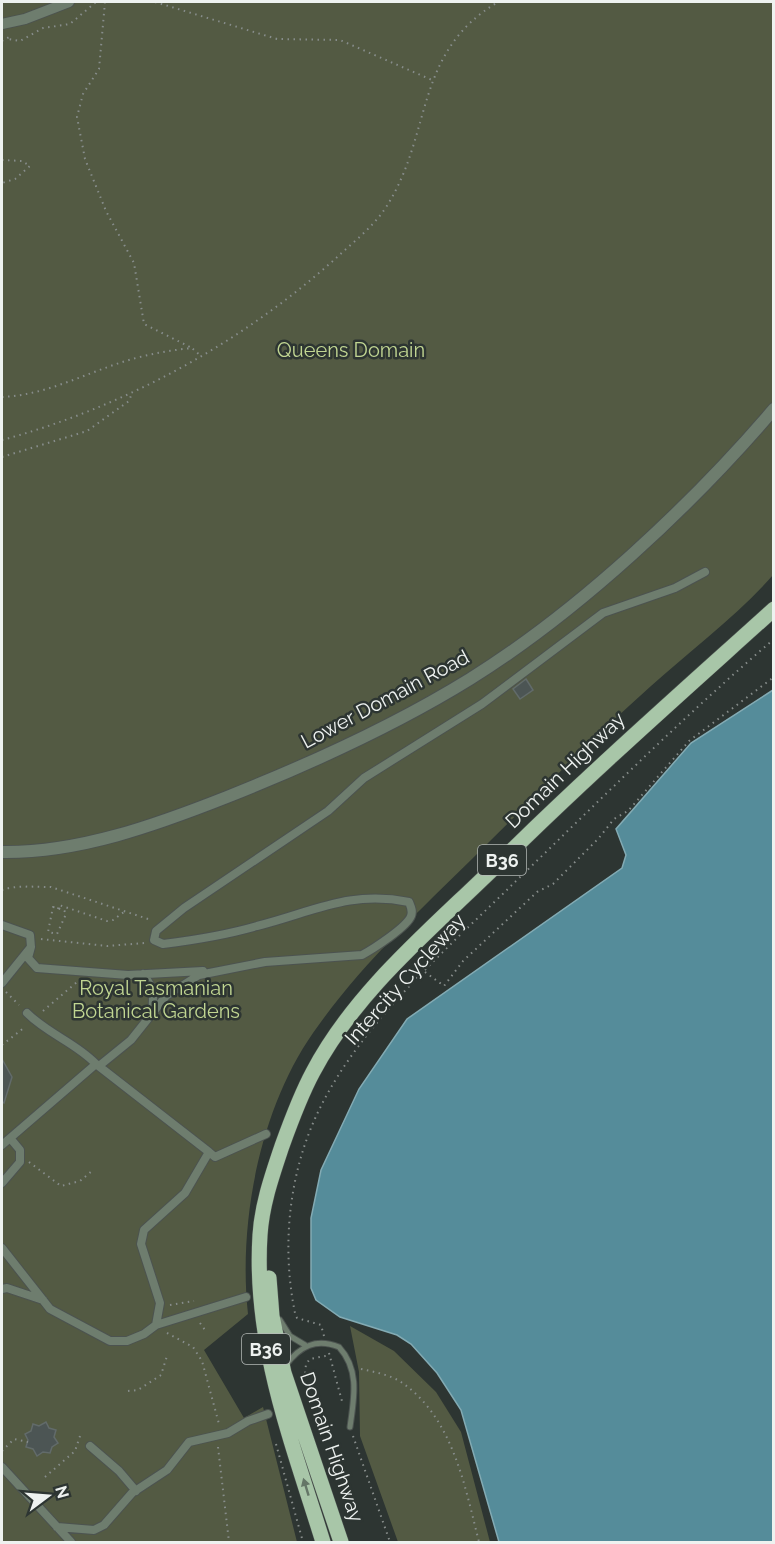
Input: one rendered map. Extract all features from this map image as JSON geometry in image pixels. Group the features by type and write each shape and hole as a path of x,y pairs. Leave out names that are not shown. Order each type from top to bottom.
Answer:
{"main road":[{"name":"Domain Highway","path":"324,1542 273,1377 261,1317 260,1234 267,1189 314,1070 344,1024 384,976 603,762 774,609"},
{"name":"Domain Highway","path":"281,1150 269,1235 269,1285 284,1373 342,1542"}],"street":[{"path":"2,24 26,19 69,2"},
{"name":"Lower Domain Road","path":"2,852 72,845 123,833 200,808 305,764 444,694 526,640 591,588 690,500 733,457 774,409"},
{"path":"2,925 30,935 31,947 28,958 37,968 88,972 143,974 209,971 265,962 362,955 376,948 411,918 412,909 409,902 360,897 223,935 163,944 154,940 156,931 184,908 328,811 364,778 482,704 603,613 675,588 705,572"},
{"path":"2,983 31,947"},
{"path":"2,1145 130,1040 166,996 181,984 209,971"},
{"path":"143,974 151,983 154,995 152,1013"},
{"path":"27,1014 58,1038 86,1053 98,1065 215,1157 266,1134"},
{"path":"2,1183 20,1162 20,1150 10,1138"},
{"path":"153,1327 160,1303 141,1244 144,1230 185,1193 209,1152"},
{"path":"2,1248 50,1309 110,1341 127,1341 153,1327 246,1297"},
{"path":"2,1289 7,1288 43,1301"},
{"path":"57,1527 94,1530 104,1525 136,1491 167,1470 189,1442 219,1435 268,1414"},
{"path":"90,1446 119,1471 136,1491"},
{"path":"2,1467 71,1542"}],"lane":[{"path":"269,1285 281,1325 290,1336 305,1345"},
{"path":"284,1373 292,1356 305,1345 326,1343 339,1347 353,1367 355,1382 350,1427"}],"path":[{"path":"2,41 9,37 8,39 20,41 43,28 70,24 96,2"},
{"path":"105,2 99,69 83,94 77,117 85,159 106,211 134,263 144,324 192,348 201,356"},
{"path":"155,2 277,39 340,40 432,80"},
{"path":"2,440 48,426 132,393 201,356 281,302 367,230 388,204 407,163 432,80 448,45 467,22 498,2"},
{"path":"2,160 22,160 30,166 15,179 2,183"},
{"path":"2,398 28,395 136,358 192,348"},
{"path":"2,457 87,432 129,401 132,393"},
{"name":"Intercity Cycleway","path":"350,1427 321,1325 297,1318 292,1301 288,1248 296,1178 310,1131 332,1085 367,1035 425,972 611,788 701,703 774,639"},
{"path":"425,972 444,986 463,961 537,892 553,884 598,839 614,819 628,811 689,741 774,677"},
{"path":"2,889 51,887 166,924"},
{"path":"58,909 59,905 107,921 113,920 124,912"},
{"path":"53,907 64,910 66,914 57,934 52,933 48,932 47,926 53,916 53,907"},
{"path":"50,942 52,933"},
{"path":"30,935 50,942 106,946 135,945 154,940"},
{"path":"2,1045 27,1014 88,972"},
{"path":"2,988 27,1014"},
{"path":"20,1157 45,1172 61,1186 80,1181 92,1171"},
{"path":"153,1327 174,1336 196,1351 208,1379 219,1435 229,1542"},
{"path":"128,1391 138,1390 161,1375 167,1356"},
{"path":"353,1367 399,1381 418,1396 456,1456 479,1542"},
{"path":"268,1414 303,1542"},
{"path":"350,1427 390,1542"},
{"path":"45,1477 75,1451 80,1436"},
{"path":"2,1451 14,1439 28,1442"}],"green space":[{"name":"Queens Domain","path":"2,2 773,2 773,575 730,618 605,728 410,920 369,963 331,1009 295,1063 279,1096 267,1131 250,1205 246,1242 248,1314 204,1350 244,1418 263,1407 297,1542 2,1542"},
{"path":"350,1326 394,1351 436,1392 461,1432 490,1542 398,1542 360,1436 359,1372"}],"water":[{"path":"773,690 773,1542 499,1542 461,1410 437,1373 411,1344 397,1335 340,1317 316,1300 311,1288 311,1218 321,1170 359,1089 407,1019 622,868 626,855 616,829 691,743"}],"building":[{"path":"526,679 533,690 520,699 513,689"},
{"path":"2,1059 12,1077 4,1103 2,1102"},
{"path":"46,1422 49,1428 56,1430 54,1437 58,1443 52,1447 50,1453 43,1452 37,1456 33,1449 26,1447 28,1440 25,1434 31,1431 33,1424 39,1426"}],"park label":[{"name":"Royal Tasmanian Botanical Gardens","path":"156,1000"}]}
